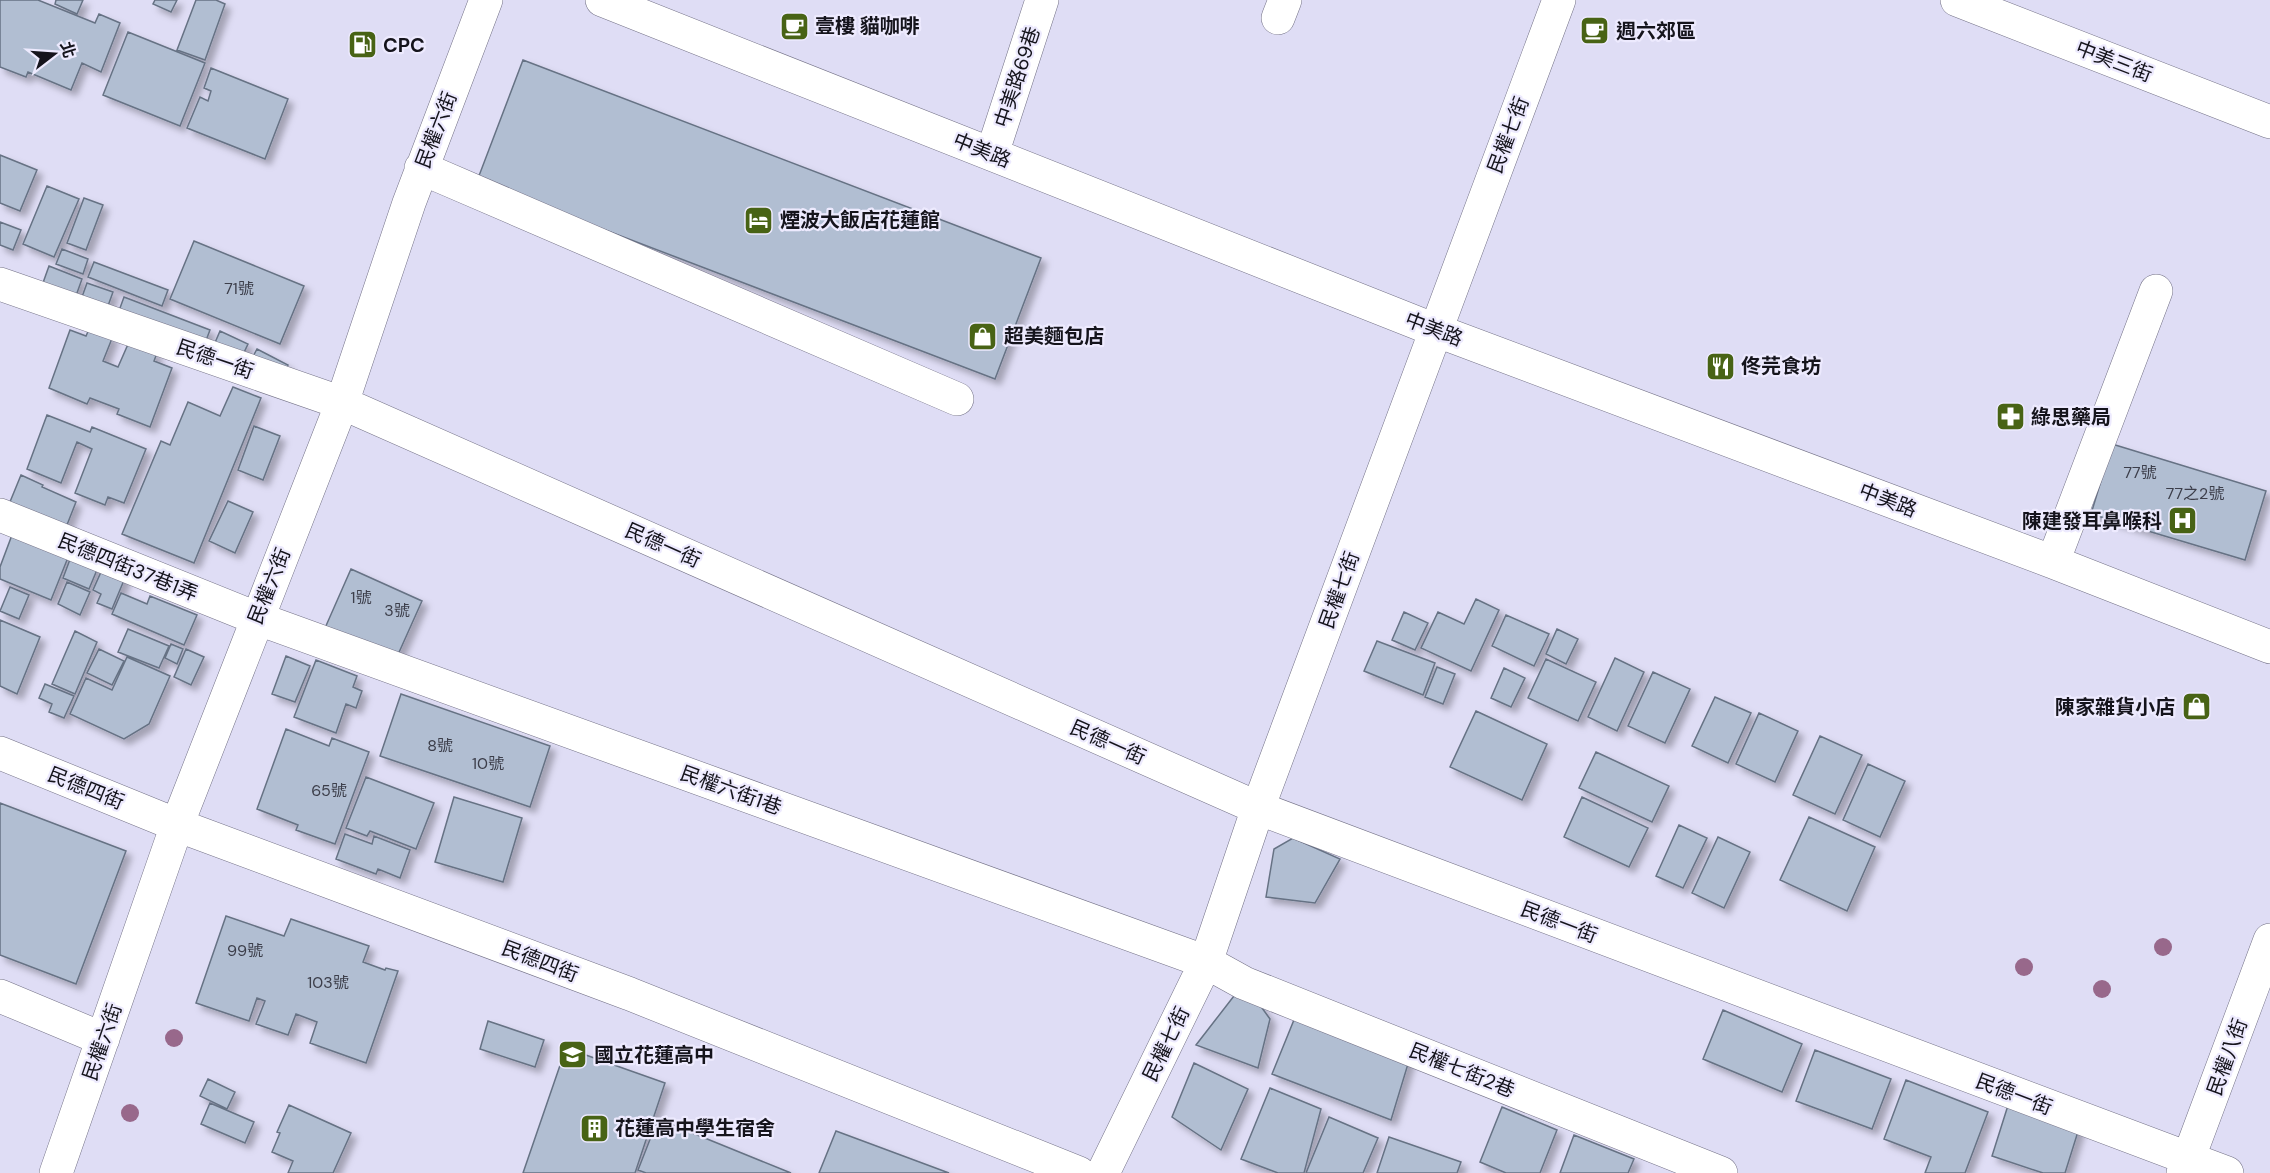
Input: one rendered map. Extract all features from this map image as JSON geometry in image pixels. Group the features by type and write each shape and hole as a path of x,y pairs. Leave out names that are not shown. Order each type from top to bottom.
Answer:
{"street":[{"name":"民權六街","path":"56,1173 177,825 256,618 342,403 422,168 486,0"},
{"name":"中美路","path":"602,0 1435,330 2053,562 2270,647"},
{"name":"中美路69巷","path":"992,154 1041,0"},
{"name":"民權七街","path":"1103,1173 1206,962 1258,808 1559,0"},
{"name":"中美三街","path":"1957,0 2270,122"},
{"path":"422,168 957,399"},
{"name":"民德一街","path":"0,284 342,403 1258,808 2186,1166 2227,1173"},
{"path":"2053,562 2156,291"},
{"name":"民德四街37巷1弄","path":"0,515 256,618"},
{"name":"民權六街1巷","path":"256,618 1206,962"},
{"name":"民德四街","path":"0,753 177,825 630,994 1079,1173"},
{"name":"民權八街","path":"2186,1166 2270,940"},
{"name":"民權七街2巷","path":"1206,962 1244,983 1721,1173"},
{"path":"0,996 103,1039"}],"building":[{"path":"0,0 38,0 95,23 99,14 120,23 101,72 82,63 71,90 28,72 26,77 0,67"},
{"path":"56,0 83,0 77,14 55,4"},
{"path":"155,0 177,0 171,12 153,4"},
{"path":"196,0 216,0 225,4 205,60 177,50"},
{"path":"128,32 205,63 180,126 103,95"},
{"name":"煙波大飯店花蓮館","path":"523,60 1041,258 995,379 477,181"},
{"path":"211,68 288,99 265,159 187,128 200,97 208,101 211,91 204,88"},
{"path":"0,155 37,170 20,211 0,203"},
{"path":"47,186 79,199 54,257 23,244"},
{"path":"84,198 103,205 86,250 67,243"},
{"path":"0,222 21,230 13,250 0,245"},
{"path":"194,241 304,286 280,344 170,299"},
{"path":"62,249 88,259 83,274 56,264"},
{"path":"94,262 168,290 162,306 88,277"},
{"path":"49,266 82,279 72,307 39,294"},
{"path":"87,283 113,292 104,317 78,308"},
{"path":"124,297 210,330 202,351 116,319"},
{"path":"90,327 113,336 103,361 118,367 129,342 157,353 154,361 172,368 150,427 117,414 119,409 90,398 87,404 49,388 70,330 86,336"},
{"path":"220,331 248,344 238,365 211,352"},
{"path":"257,349 288,365 280,380 249,364"},
{"path":"233,387 261,398 194,563 122,534 161,441 170,445 188,402 220,416"},
{"path":"47,415 90,432 92,427 146,449 124,503 108,497 105,505 75,493 92,449 77,442 61,483 27,469"},
{"path":"254,426 280,436 263,480 238,470"},
{"path":"2112,444 2266,491 2245,560 2091,514"},
{"path":"21,475 76,502 63,535 5,514"},
{"path":"228,501 253,512 235,553 209,541"},
{"path":"15,527 71,550 51,600 0,579 0,567"},
{"path":"72,554 99,565 89,589 63,578"},
{"path":"105,563 127,573 112,609 97,603 101,594 93,590"},
{"path":"351,569 422,601 396,659 325,628"},
{"path":"67,582 90,592 80,615 58,604"},
{"path":"10,587 29,595 19,619 0,611"},
{"path":"121,593 147,604 150,596 197,615 184,645 112,614"},
{"path":"1476,599 1499,610 1471,671 1421,648 1438,612 1464,624"},
{"path":"1404,612 1428,623 1415,650 1392,640"},
{"path":"1506,615 1549,634 1534,666 1492,646"},
{"path":"0,620 40,637 17,694 0,686"},
{"path":"128,629 169,646 159,668 118,652"},
{"path":"1557,629 1578,639 1566,664 1546,654"},
{"path":"75,631 97,642 75,694 52,684"},
{"path":"1377,641 1435,663 1423,695 1364,671"},
{"path":"171,644 183,649 177,664 165,658"},
{"path":"99,649 124,661 112,685 87,673"},
{"path":"186,649 204,657 191,685 174,677"},
{"path":"286,656 310,666 295,702 272,694"},
{"path":"127,657 170,676 149,724 124,739 70,714 86,678 112,690"},
{"path":"1615,658 1644,672 1617,731 1588,717"},
{"path":"1546,659 1596,682 1578,721 1528,698"},
{"path":"316,660 357,676 353,687 362,691 356,708 346,704 336,733 294,717"},
{"path":"1437,667 1455,674 1443,704 1425,697"},
{"path":"1504,668 1525,678 1511,707 1491,698"},
{"path":"1653,672 1690,689 1665,743 1628,726"},
{"path":"45,684 74,696 64,718 49,712 52,704 39,698"},
{"path":"401,694 550,746 530,807 380,756"},
{"path":"1715,697 1751,713 1728,763 1692,746"},
{"path":"1476,711 1547,744 1522,800 1450,767"},
{"path":"1759,713 1798,731 1775,782 1736,764"},
{"path":"286,729 329,746 332,738 369,752 335,844 296,830 298,825 257,809"},
{"path":"1820,736 1862,755 1835,814 1793,795"},
{"path":"1596,752 1669,786 1652,822 1579,788"},
{"path":"1868,764 1905,781 1880,837 1843,820"},
{"path":"366,777 434,803 416,849 370,831 367,836 346,828"},
{"path":"454,797 522,818 503,882 435,862"},
{"path":"1582,797 1648,828 1629,867 1564,837"},
{"path":"0,803 126,851 76,984 0,955"},
{"path":"1809,817 1875,847 1847,911 1780,880"},
{"path":"1679,825 1707,838 1683,888 1656,876"},
{"path":"345,834 372,844 374,836 410,850 400,878 378,869 376,874 336,859"},
{"path":"1718,837 1750,852 1724,908 1692,893"},
{"path":"1293,838 1340,859 1315,903 1266,897 1274,849"},
{"path":"226,916 284,936 291,919 369,946 363,962 385,970 386,968 398,971 366,1063 310,1043 317,1022 296,1014 288,1035 256,1024 265,1001 257,998 249,1021 196,1003"},
{"path":"1244,983 1270,1019 1258,1068 1196,1045"},
{"path":"1298,1010 1411,1054 1391,1120 1272,1074"},
{"path":"1723,1010 1802,1044 1782,1092 1703,1059"},
{"path":"488,1021 544,1040 535,1067 480,1049"},
{"name":"花蓮高中學生宿舍","path":"566,1048 665,1083 635,1173 523,1173"},
{"path":"1815,1050 1891,1079 1872,1129 1796,1101"},
{"path":"1194,1063 1248,1089 1221,1150 1172,1117"},
{"path":"208,1079 235,1092 227,1109 200,1096"},
{"path":"1906,1080 1988,1112 1965,1173 1925,1173 1931,1157 1884,1139"},
{"path":"1270,1088 1321,1109 1304,1173 1278,1173 1241,1159"},
{"path":"2010,1099 2081,1122 2065,1173 2043,1173 1992,1156"},
{"path":"210,1103 254,1122 245,1143 201,1124"},
{"path":"289,1105 351,1133 333,1173 288,1173 293,1161 272,1152 280,1133 277,1132"},
{"path":"1502,1107 1557,1130 1540,1173 1506,1173 1480,1162"},
{"path":"1329,1117 1378,1138 1363,1173 1306,1173"},
{"name":"花蓮高中學生宿舍","path":"658,1119 791,1173 646,1173 638,1170"},
{"name":"花蓮高中學生宿舍","path":"836,1131 949,1173 819,1173"},
{"path":"1574,1135 1634,1159 1628,1173 1560,1173"},
{"path":"1389,1137 1461,1162 1457,1173 1377,1173"}],"place":[{"name":"壹樓 貓咖啡","path":"794,26"},
{"name":"週六郊區","path":"1595,31"},
{"name":"CPC","path":"362,45"},
{"name":"煙波大飯店花蓮館","path":"759,220"},
{"name":"超美麵包店","path":"983,336"},
{"name":"佟芫食坊","path":"1720,366"},
{"name":"綠思藥局","path":"2010,417"},
{"name":"陳建發耳鼻喉科","path":"2183,521"},
{"name":"陳家雜貨小店","path":"2196,707"},
{"name":"國立花蓮高中","path":"573,1055"},
{"name":"花蓮高中學生宿舍","path":"594,1128"}]}
